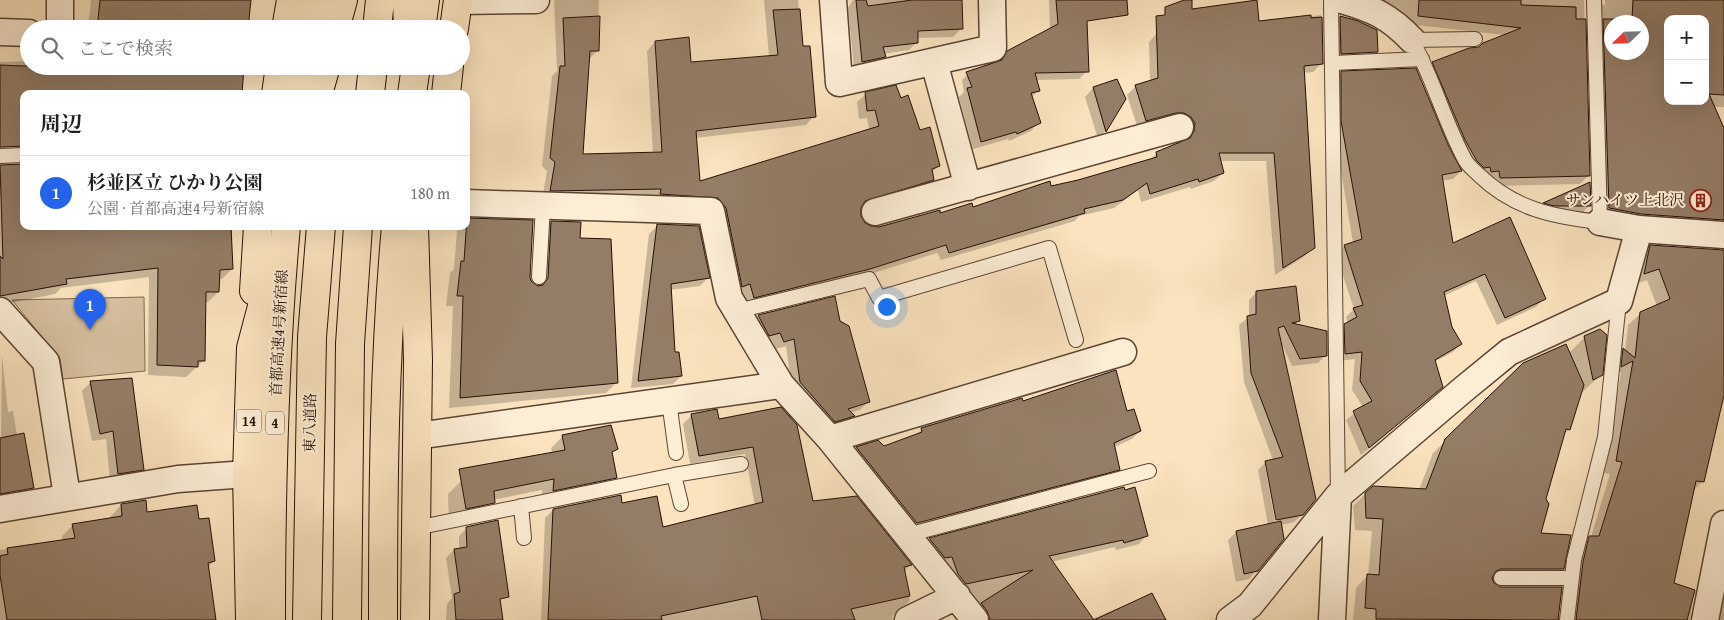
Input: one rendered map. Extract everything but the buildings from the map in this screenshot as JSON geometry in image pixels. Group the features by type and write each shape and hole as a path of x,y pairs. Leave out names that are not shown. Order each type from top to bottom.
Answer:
{"main road":[{"path":"288,20 291,0"},
{"path":"312,20 315,0"},
{"path":"338,20 344,0"},
{"path":"342,20 344,0"},
{"path":"378,20 380,0"},
{"path":"407,0 408,20"},
{"path":"422,20 425,0"},
{"path":"455,20 458,1"},
{"path":"277,90 279,75"},
{"path":"301,90 303,75"},
{"path":"319,90 323,75"},
{"path":"334,90 336,75"},
{"path":"370,90 372,75"},
{"path":"410,75 411,90"},
{"path":"412,90 414,75"},
{"path":"447,90 449,75"},
{"path":"251,348 258,230"},
{"name":"14","path":"250,620 248,474 251,348 284,230"},
{"name":"首都高速4号新宿線","path":"271,620 272,493 285,230"},
{"name":"東八道路","path":"307,620 312,337 321,230"},
{"path":"347,620 350,344 358,230"},
{"path":"384,620 382,476 388,315 396,230"},
{"path":"414,230 418,360 415,620"},
{"path":"418,360 430,230"}],"street":[{"path":"60,0 60,20"},
{"path":"458,1 536,0"},
{"path":"833,0 839,83 993,48 992,0"},
{"path":"1342,0 1370,8 1393,21 1417,49"},
{"path":"0,32 20,33"},
{"path":"934,62 968,186"},
{"path":"875,212 1180,128"},
{"path":"470,203 711,211 729,298 781,385 830,439 975,620"},
{"path":"1600,222 1639,229 1724,235"},
{"path":"1230,620 1250,606 1338,496 1509,352 1619,301 1639,229"},
{"path":"0,311 46,362 67,496"},
{"path":"830,439 1124,352"},
{"path":"417,436 781,385"},
{"path":"0,509 67,496 178,479 248,474"},
{"path":"1332,620 1338,496"},
{"path":"1705,620 1724,524"},
{"path":"908,620 957,596"}],"lane":[{"path":"1331,0 1338,496"},
{"path":"1417,49 1464,160 1494,190 1560,218 1600,222 1594,0"},
{"path":"1333,63 1475,39"},
{"path":"0,156 20,155"},
{"path":"539,277 543,206"},
{"path":"737,311 869,279 879,298 1049,248 1076,340"},
{"path":"1567,620 1571,578 1586,509 1605,437 1619,301"},
{"path":"669,400 676,453"},
{"path":"416,528 674,475 741,464"},
{"path":"907,535 1149,471"},
{"path":"674,475 681,504"},
{"path":"521,506 524,538"},
{"path":"1501,578 1571,578"}],"shaded area":[{"path":"144,297 145,371 63,379 60,359 12,300"}],"place":[{"name":"サンハイツ上北沢","path":"1700,200"},
{"name":"杉並区立 ひかり公園","path":"90,330"}]}
